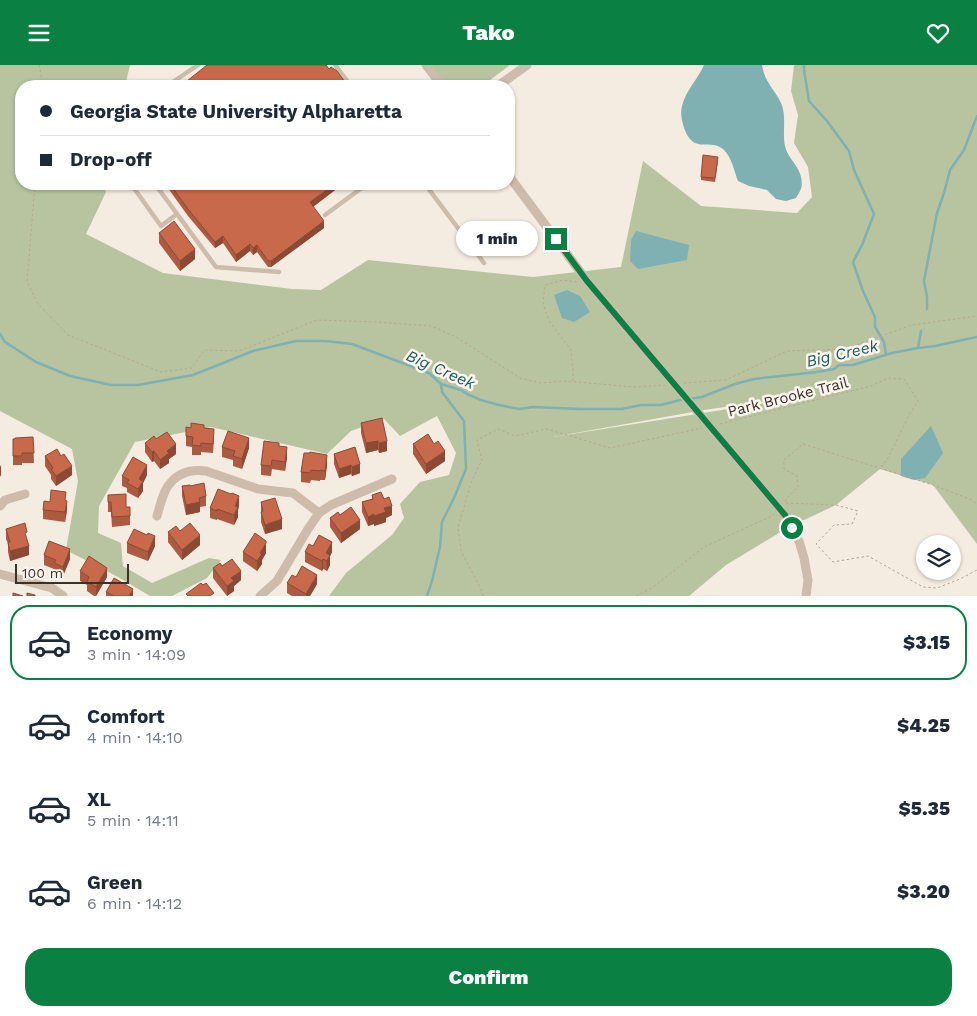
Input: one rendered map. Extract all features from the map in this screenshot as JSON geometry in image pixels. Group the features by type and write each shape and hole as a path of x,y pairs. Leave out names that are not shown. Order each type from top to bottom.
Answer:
{"street":[{"path":"426,65 437,80"},
{"path":"506,80 527,65"},
{"path":"515,184 587,281 782,512 799,541 804,558 808,580 806,596"},
{"path":"157,516 167,487 173,480 184,473 198,470 258,489 293,493 319,513"},
{"path":"260,596 277,581 319,513 331,505 392,479"},
{"path":"0,505 4,500 24,494"},
{"path":"0,574 52,589 63,596"}],"lane":[{"path":"176,80 198,65"},
{"path":"335,65 346,80"},
{"path":"135,190 161,226 178,214"},
{"path":"160,190 216,267 279,272"},
{"path":"325,215 358,190"},
{"path":"429,190 484,263"}],"path":[{"path":"39,65 42,80"},
{"path":"35,190 27,282 38,305 68,335 161,372 192,368 204,350 239,351 317,320 376,322 431,327 456,337 520,378 540,383 566,381 634,387 671,384"},
{"path":"573,382 571,350 549,321 543,303 545,285 563,280 582,283 587,281"},
{"path":"680,383 726,380 787,351 845,349 912,325 977,316"},
{"name":"Park Brooke Trail","path":"715,425 872,386 888,378 904,379 918,401 888,458 880,469"},
{"path":"483,596 461,551 458,527 472,480 482,460 476,440 498,429 515,436 546,429 610,448 706,427"},
{"path":"977,504 972,500 933,485 803,444 784,460 784,469 797,476 798,487 787,498 785,503 836,505 858,511 852,524 834,525 816,544 832,562 868,556 922,587 937,588 977,570"},
{"path":"636,596 652,588 704,547 782,512"}],"green space":[{"path":"0,65 130,65 126,80 15,80 15,190 105,190 86,234 163,273 292,289 321,290 368,260 533,277 621,267 643,161 701,206 797,213 812,197 808,167 794,143 798,115 791,91 794,65 977,65 977,544 933,485 880,469 836,505 789,527 726,565 689,596 329,596 346,573 392,535 404,518 400,504 420,482 449,475 456,453 437,416 400,436 384,419 351,431 327,454 211,427 135,442 99,506 98,533 121,543 123,566 152,583 209,558 221,560 207,578 172,596 150,596 66,550 78,481 72,449 0,411","holes":["816,394 816,395 553,437 704,410"]},
{"path":"430,65 510,65 490,80 441,80"}],"water":[{"path":"704,65 762,65 765,76 783,108 785,146 801,177 801,188 796,198 786,201 776,199 767,190 749,186 738,181 731,161 724,150 719,146 698,144 688,136 682,120 682,106 686,95"},
{"path":"636,231 689,245 687,260 638,269 630,261 631,240"},
{"path":"567,290 580,296 590,312 574,322 562,318 554,295"},
{"path":"931,426 943,453 925,478 914,480 901,476 901,459"}],"building":[{"path":"207,65 326,65 329,69 331,67 337,71 344,80 188,80"},
{"path":"703,155 718,157 715,178 701,177"},
{"path":"174,190 327,190 310,202 324,221 271,261 268,261 257,245 253,248 250,244 236,255 223,236 215,242"},
{"path":"174,221 195,249 180,261 159,233"},
{"path":"382,418 387,441 366,443 361,423"},
{"path":"191,423 204,425 204,428 214,429 213,444 201,443 201,446 192,445 193,437 186,436 186,427 191,428"},
{"path":"228,431 249,438 242,459 233,456 235,451 222,447"},
{"path":"167,432 176,444 160,460 145,443 154,436 156,439"},
{"path":"428,434 434,444 438,441 445,451 426,464 413,444"},
{"path":"33,437 34,453 22,453 22,456 13,456 13,439"},
{"path":"264,441 279,443 279,446 287,447 285,462 272,460 271,466 261,465"},
{"path":"355,447 360,464 339,469 334,454"},
{"path":"57,449 61,456 64,454 72,466 56,476 45,456"},
{"path":"310,452 327,455 325,471 311,470 310,473 301,472 304,453"},
{"path":"133,457 147,465 139,479 143,481 138,489 127,483 129,480 122,476"},
{"path":"204,483 206,496 199,498 200,502 186,505 182,486"},
{"path":"218,489 239,496 235,506 238,507 234,515 210,508"},
{"path":"51,490 66,492 65,512 43,510 44,501 50,502"},
{"path":"381,492 384,499 389,497 392,506 384,508 386,512 368,517 362,502 373,499 372,495"},
{"path":"126,494 126,507 130,507 130,516 112,517 111,502 108,502 108,495"},
{"path":"275,498 282,519 265,525 261,512 263,511 261,502"},
{"path":"351,507 360,520 341,533 330,518 338,512 340,515"},
{"path":"25,523 27,532 25,533 29,546 10,551 8,543 10,542 6,529"},
{"path":"190,523 200,535 182,550 168,532 176,526 180,531"},
{"path":"134,529 147,535 148,533 155,536 148,552 127,543"},
{"path":"255,533 266,541 260,553 262,554 257,561 243,552"},
{"path":"319,535 332,542 326,553 330,555 327,561 323,559 322,561 305,552 309,544 313,546"},
{"path":"49,541 70,549 63,567 54,563 56,560 44,555"},
{"path":"89,556 107,568 96,587 87,582 89,577 80,571"},
{"path":"232,559 241,571 231,578 234,581 227,586 213,568 220,563 222,566"},
{"path":"302,566 317,575 306,594 287,583 292,575 296,577"},
{"path":"114,578 133,589 129,596 114,596 106,592"},
{"path":"201,583 203,585 206,583 214,593 210,596 188,596 186,594"},
{"path":"27,593 35,595 35,596 27,596"}],"waterway":[{"path":"804,65 809,101 827,121 849,151 854,170 874,214 853,262 875,317 875,327 884,342 886,354"},
{"path":"927,309 924,281 937,213 950,170 964,150 977,116"},
{"path":"918,348 921,331"},
{"name":"Big Creek","path":"0,334 5,342 36,362 70,376 111,385 138,385 193,375 253,351 296,341 325,341 352,344 429,373 441,384 461,390 481,400 519,409 533,407 622,409 641,405 661,405 684,399"},
{"name":"Big Creek","path":"689,399 702,397 754,379 834,369 839,365 853,365 892,353 977,337"},
{"path":"427,596 440,547 442,522 466,469 464,421 442,392 441,384"}],"route":[{"path":"556,239 587,281 785,515 792,528"}]}
